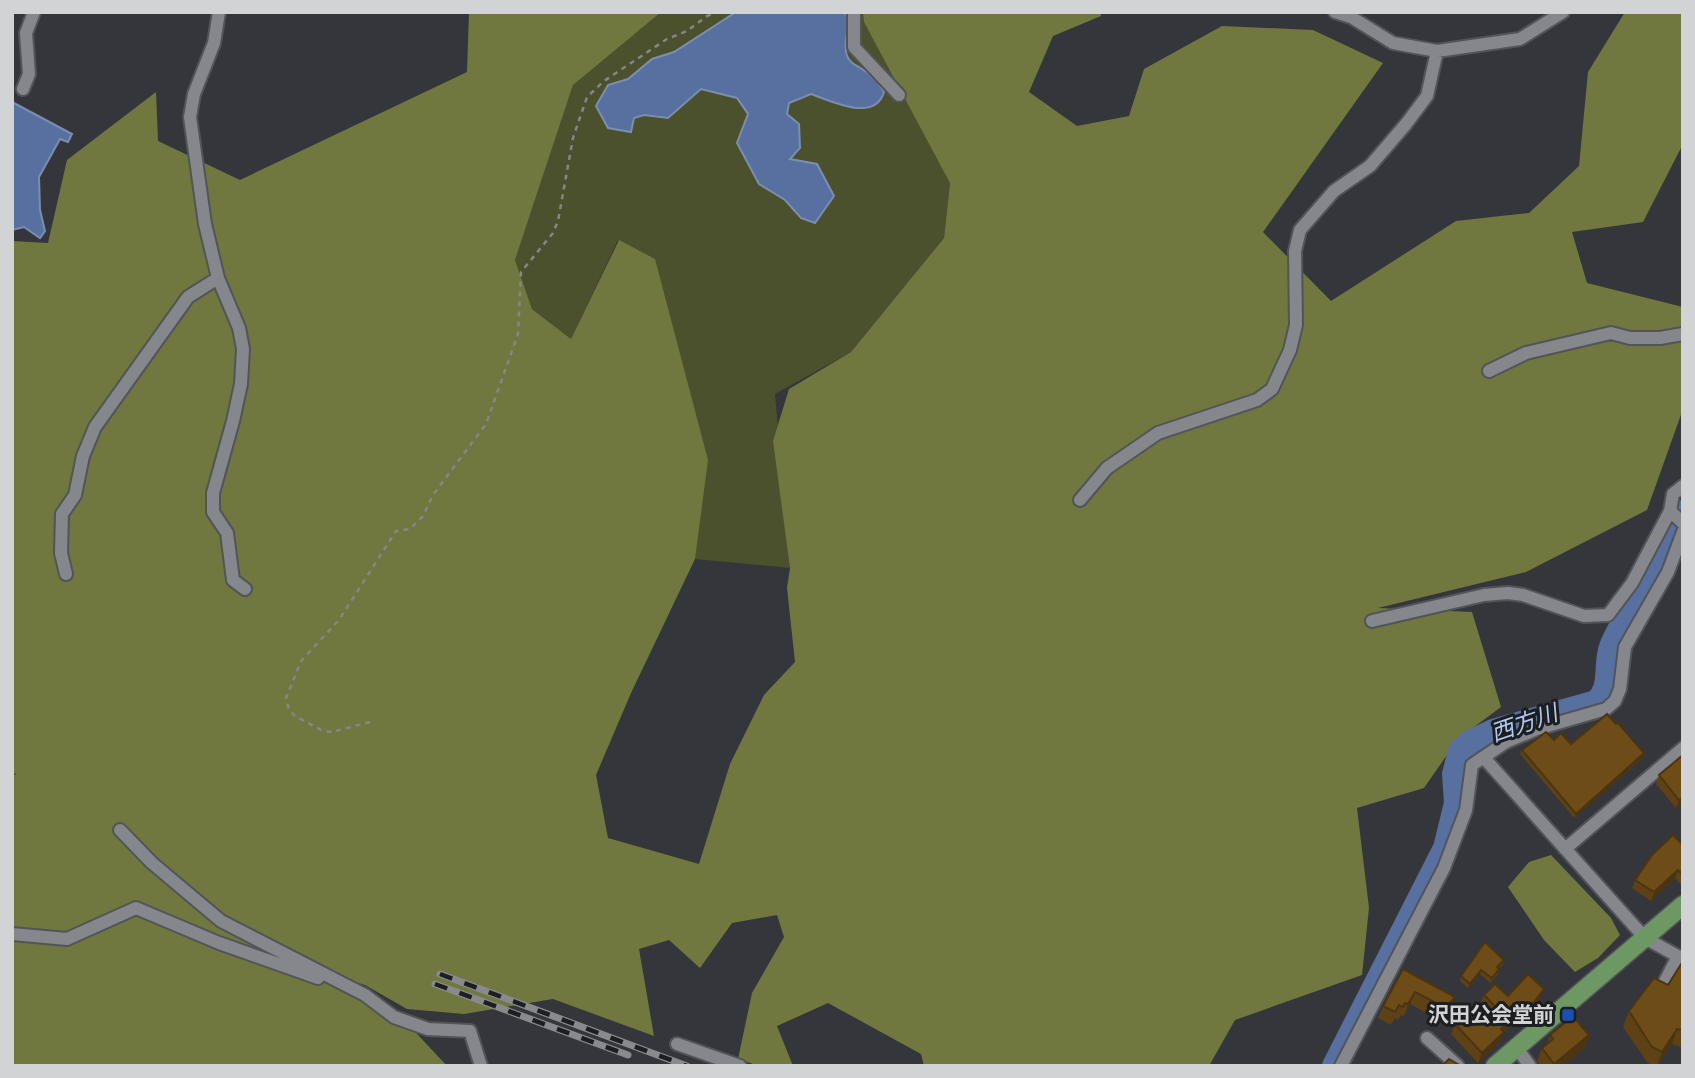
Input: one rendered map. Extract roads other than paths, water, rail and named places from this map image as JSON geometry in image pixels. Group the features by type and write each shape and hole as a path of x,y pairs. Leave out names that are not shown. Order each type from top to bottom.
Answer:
{"main road":[{"path":"1495,1066 1683,905"}],"street":[{"path":"23,89 29,74 26,33 34,12"},
{"path":"219,12 214,43 194,94 190,117 205,224 218,278 239,328 243,349 241,384 213,493 213,512 227,533 233,580 245,589"},
{"path":"854,12 855,47 898,95"},
{"path":"1335,12 1351,17 1393,43 1437,51 1520,39 1563,12"},
{"path":"1080,500 1107,468 1158,433 1257,400 1272,389 1290,351 1296,325 1295,251 1300,230 1334,191 1370,166 1406,124 1427,96 1437,51"},
{"path":"66,574 61,553 62,514 75,495 83,456 95,427 188,297 218,278"},
{"path":"1489,371 1526,353 1611,333 1630,338 1660,338 1683,334"},
{"path":"1372,621 1484,595 1508,593 1523,595 1584,616 1608,615 1632,583 1670,511 1673,494 1683,486"},
{"path":"1670,511 1683,523"},
{"path":"1341,1066 1444,868 1466,810 1472,765 1485,759 1506,742 1606,709 1615,701 1620,689 1625,648 1668,572 1683,532"},
{"path":"1565,849 1683,748"},
{"path":"1485,759 1645,938 1680,957 1660,990"},
{"path":"120,830 152,863 222,921 365,995 394,1017 428,1029 470,1031 481,1066"},
{"path":"12,934 67,939 136,908 219,943 365,995"},
{"path":"1427,1038 1458,1066"},
{"path":"677,1044 720,1063 740,1066"},
{"path":"1516,1047 1530,1066"}],"water":[{"path":"736,12 843,12 850,18 846,37 848,58 867,72 884,92 879,101 862,108 841,105 811,94 789,103 787,114 799,124 800,148 790,159 817,164 834,196 815,223 801,218 785,200 759,184 737,143 748,114 737,98 701,89 668,118 644,115 634,118 631,132 608,128 596,106 608,85 628,79 652,59 674,52"},
{"path":"12,102 72,134 68,142 60,139 39,177 40,210 45,231 40,238 24,227 12,230"}],"waterway":[{"name":"西方川","path":"1334,1066 1445,848 1456,803 1454,774 1460,751 1470,742 1493,731 1596,702 1605,690 1609,654 1616,636 1650,581 1669,533 1683,512"}],"railway":[{"path":"440,974 687,1066"},
{"path":"435,984 628,1055"}],"place":[{"name":"沢田公会堂前","path":"1568,1015"}]}
